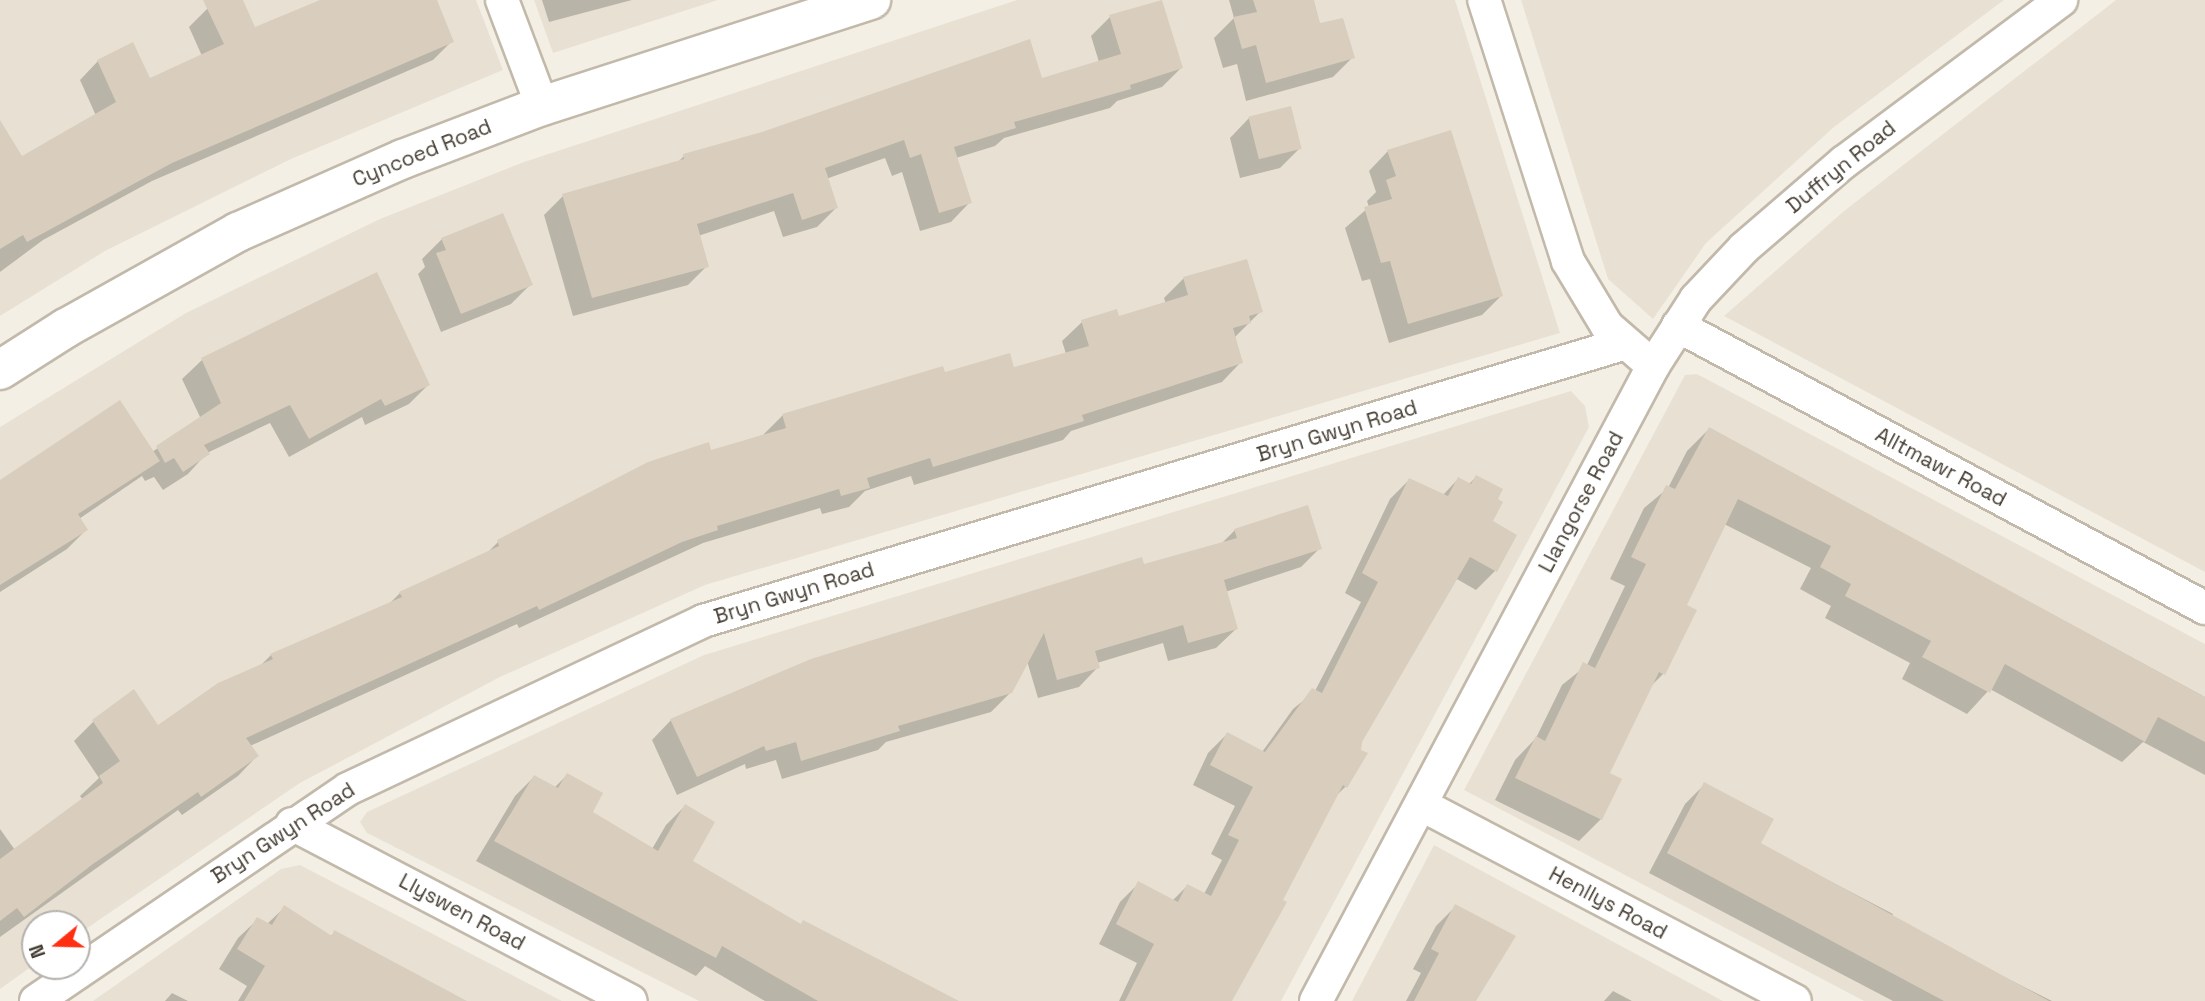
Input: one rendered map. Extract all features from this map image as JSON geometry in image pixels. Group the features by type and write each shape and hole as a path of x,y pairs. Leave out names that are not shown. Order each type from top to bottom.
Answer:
{"street":[{"path":"502,0 542,106"},
{"name":"Cyncoed Road","path":"0,370 88,315 239,232 403,159 542,106 872,0"},
{"path":"1484,0 1568,261 1583,291 1623,344 1653,366"},
{"name":"Duffryn Road","path":"1653,366 1678,326 1719,274 1795,202 2061,0"},
{"name":"Alltmawr Road","path":"1678,326 2205,608"},
{"name":"Bryn Gwyn Road","path":"36,1001 292,824 398,762 703,621 1623,344"},
{"name":"Llangorse Road","path":"1317,1001 1653,366"},
{"name":"Henllys Road","path":"1422,805 1795,1001"},
{"name":"Llyswen Road","path":"292,824 631,1001"}],"shaded area":[{"path":"0,0 476,0 503,70 291,159 105,251 0,316"},
{"path":"534,0 718,0 553,53"},
{"path":"1017,0 1455,0 1560,333 705,585 500,677 300,783 91,925 91,910 21,910 21,974 0,989 0,427 186,313 380,219 524,162"},
{"path":"1521,0 2004,0 1834,127 1706,243 1653,319 1608,279"},
{"path":"2116,0 2205,0 2205,572 1724,316 1844,211"},
{"path":"1697,374 2205,644 2205,1001 1864,1001 1464,790 1685,375"},
{"path":"1571,391 1585,406 1589,427 1281,1001 699,1001 367,833 360,822 367,812 704,655"},
{"path":"1434,845 1723,1001 1352,1001"},
{"path":"300,865 562,1001 93,1001 281,869"}],"building":[{"path":"203,0 243,0 255,27 320,0 437,0 454,42 172,163 27,242 23,235 0,249 0,120 22,156 116,102 97,60 133,42 150,78 224,44"},
{"path":"1162,0 1183,68 1130,85 1131,89 1014,122 1016,128 954,147 972,203 939,213 921,154 910,158 904,140 825,168 838,208 802,220 793,193 697,224 709,267 592,298 562,194 684,159 683,154 762,132 1030,39 1042,78 1121,54 1109,15"},
{"path":"1253,0 1314,0 1320,23 1343,18 1355,58 1266,83 1256,45 1242,49 1233,17 1257,12"},
{"path":"1291,106 1302,149 1259,159 1248,117"},
{"path":"1451,130 1503,296 1408,324 1390,261 1381,263 1364,207 1392,199 1386,180 1396,176 1387,150"},
{"path":"503,213 533,285 461,314 436,253 446,250 441,238"},
{"path":"1247,259 1263,312 1249,316 1251,323 1233,328 1243,363 1082,415 1084,421 933,467 930,458 867,478 870,488 841,496 839,489 717,526 718,530 682,542 539,610 537,606 246,738 259,756 201,797 198,792 93,864 33,910 21,910 21,913 17,908 0,921 0,859 103,783 99,776 120,761 92,720 134,689 158,725 218,683 273,659 270,654 402,597 399,592 499,546 497,540 648,462 709,442 711,450 786,428 782,414 943,366 945,372 1010,353 1014,367 1089,346 1081,320 1117,309 1119,316 1188,295 1183,277"},
{"path":"377,272 430,385 385,406 381,399 309,439 290,405 204,445 210,454 183,472 174,458 165,463 156,446 221,403 201,358"},
{"path":"120,400 160,461 78,514 88,530 0,585 0,480"},
{"path":"1709,427 2205,697 2205,742 2158,717 2145,742 2005,664 1990,693 1922,657 1931,641 1845,596 1851,584 1820,567 1831,546 1738,499 1687,605 1697,610 1665,675 1659,672 1610,773 1622,779 1602,820 1515,778 1536,736 1545,741 1583,662 1595,668 1646,564 1631,557 1666,485 1675,489"},
{"path":"1476,475 1503,489 1498,499 1503,502 1493,521 1517,535 1497,572 1470,557 1362,742 1361,750 1368,753 1347,788 1343,785 1283,900 1287,902 1232,1001 1125,1001 1154,944 1116,924 1138,881 1178,902 1187,884 1211,896 1239,840 1228,835 1253,787 1210,765 1227,732 1265,752 1312,688 1322,693 1378,582 1362,573 1409,478 1448,496 1458,477 1471,484"},
{"path":"1308,505 1322,549 1224,580 1238,629 1188,643 1183,625 1095,651 1100,668 1057,680 1044,633 1012,693 898,726 900,731 801,761 796,742 766,751 764,746 697,777 670,719 811,659 1142,557 1144,564 1237,538 1234,529"},
{"path":"567,773 603,793 593,812 658,851 685,804 715,822 693,861 801,924 803,920 959,1001 818,1001 722,946 716,958 494,841 534,775 558,788"},
{"path":"1704,782 1774,819 1761,843 2049,1001 1944,1001 1667,853"},
{"path":"1455,904 1516,936 1476,1001 1414,1001 1439,953 1431,949"},
{"path":"284,905 332,936 334,930 467,1001 244,1001 265,966 237,949 257,917 272,925"}]}
